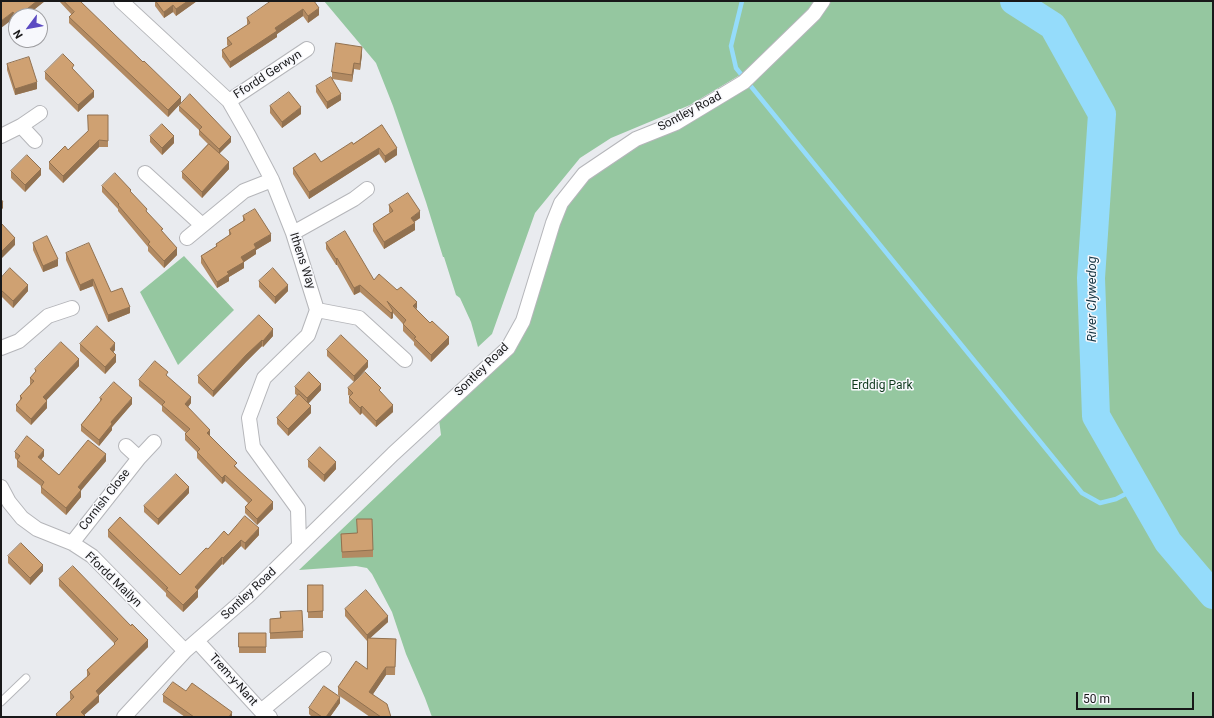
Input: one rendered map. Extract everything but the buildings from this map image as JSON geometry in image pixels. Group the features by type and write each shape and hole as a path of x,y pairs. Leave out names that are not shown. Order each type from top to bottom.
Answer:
{"street":[{"name":"Ithens Way","path":"121,1 229,101 250,136 272,180 293,233 317,310"},
{"name":"Sontley Road","path":"124,717 185,651 248,596 392,454 508,348 523,321 552,223 561,203 584,174 636,139 676,123 747,79 814,14 823,1"},
{"name":"Ffordd Gerwyn","path":"229,101 307,49"},
{"path":"1,136 21,126 40,113"},
{"path":"21,126 35,141"},
{"path":"145,173 202,225"},
{"path":"187,238 244,191 272,180"},
{"path":"293,233 354,199 367,189"},
{"path":"1,348 19,341 48,316 72,308"},
{"path":"300,545 298,509 253,447 249,418 264,378 308,336 317,310 359,318 405,360"},
{"name":"Cornish Close","path":"72,543 139,458 154,442"},
{"name":"Cornish Close","path":"126,446 139,458"},
{"name":"Ffordd Mailyn","path":"1,487 9,502 22,518 37,529 72,543 92,556 185,651"},
{"name":"Trem-y-Nant","path":"197,640 265,714"},
{"path":"265,714 324,659"}],"lane":[{"path":"1,702 26,678"}],"green space":[{"path":"324,1 817,1 750,69 690,105 611,138 580,158 535,213 492,334 478,347 471,322 460,298 456,295 393,106 376,63"},
{"name":"Erddig Park","path":"823,1 1213,1 1213,717 432,717 406,654 392,612 372,574 367,568 356,566 299,570 441,435 438,412 508,348 553,223 584,174 744,82"},
{"path":"184,256 234,310 178,365 140,292"}],"waterway":[{"path":"742,1 731,46 736,68 1082,493 1100,503 1116,499 1137,488"},
{"name":"River Clywedog","path":"1014,1 1053,26 1102,114 1091,278 1096,416 1168,542 1213,595"}]}
